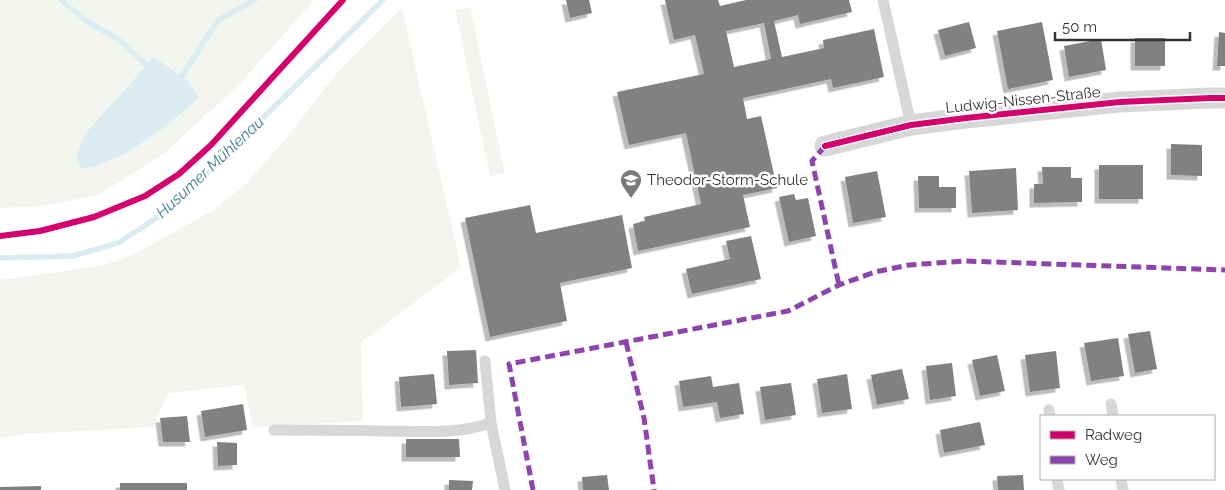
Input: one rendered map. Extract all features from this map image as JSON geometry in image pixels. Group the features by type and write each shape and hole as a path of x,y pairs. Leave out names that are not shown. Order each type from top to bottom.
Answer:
{"street":[{"name":"Ludwig-Nissen-Straße","path":"825,146 911,126 966,118 1120,102 1225,98"}],"lane":[{"path":"883,0 911,126"},
{"path":"485,361 491,423 505,490"},
{"path":"1112,404 1113,415"},
{"path":"274,430 426,433 476,428 491,423"}],"shaded area":[{"path":"0,0 314,0 240,84 165,153 98,195 42,206 0,208","holes":["154,57 187,80 199,98 161,130 125,154 85,134"]},
{"path":"470,7 505,173 490,176 455,10"},
{"path":"402,8 461,267 361,343 363,421 253,427 244,385 168,393 153,427 27,434 0,438 0,279 104,265 132,255 212,211 246,184 286,138 338,72"},
{"path":"154,57 187,80 199,98 161,130 125,154 93,167 80,168 76,156 85,134"}],"building":[{"path":"566,0 589,0 592,13 570,18"},
{"path":"665,0 718,0 720,6 746,0 849,0 852,12 800,24 798,15 774,21 782,57 824,48 823,40 874,29 884,77 833,88 831,79 743,98 747,119 761,116 777,188 743,195 750,227 638,251 633,224 645,221 644,217 701,204 686,133 629,145 617,92 704,74 695,35 674,40","holes":["764,23 771,59 734,67 726,31"]},
{"path":"969,22 976,48 945,56 938,30"},
{"path":"1042,22 1053,80 1008,89 997,31"},
{"path":"1219,32 1225,33 1225,66 1217,66"},
{"path":"1135,38 1165,38 1165,66 1135,66"},
{"path":"1101,39 1106,70 1069,77 1064,46"},
{"path":"1171,144 1202,145 1202,176 1171,175"},
{"path":"1099,165 1143,165 1143,199 1099,199"},
{"path":"1042,167 1071,167 1071,178 1082,178 1082,202 1034,203 1034,184 1043,184"},
{"path":"1016,168 1018,210 972,213 969,171"},
{"path":"877,171 886,217 853,223 845,177"},
{"path":"918,176 939,176 939,187 956,187 956,208 919,208"},
{"path":"794,194 796,200 808,198 816,236 789,242 779,197"},
{"path":"530,205 536,233 622,215 632,268 560,283 567,321 490,337 465,218"},
{"path":"751,236 761,279 692,294 686,269 730,259 726,241"},
{"path":"1150,331 1157,369 1135,373 1128,334"},
{"path":"1118,338 1124,376 1091,381 1084,343"},
{"path":"476,350 478,383 449,385 447,351"},
{"path":"1056,351 1060,388 1030,392 1025,355"},
{"path":"997,355 1005,391 980,396 972,360"},
{"path":"952,363 956,396 930,400 926,366"},
{"path":"902,369 909,399 877,405 871,375"},
{"path":"434,374 437,404 401,407 399,377"},
{"path":"847,374 852,409 822,413 817,379"},
{"path":"711,376 713,387 739,383 744,414 720,418 717,402 683,407 679,381"},
{"path":"791,383 796,415 765,420 760,387"},
{"path":"243,404 247,430 205,437 201,411"},
{"path":"187,416 190,442 163,442 160,418"},
{"path":"980,422 985,445 944,453 940,430"},
{"path":"406,439 459,439 460,457 406,457"},
{"path":"217,442 237,443 237,465 218,466"},
{"path":"607,475 609,490 583,490 582,477"},
{"path":"1023,475 1024,490 998,490 997,476"},
{"path":"449,480 473,481 472,490 449,490"},
{"path":"120,483 187,483 187,490 120,490"},
{"path":"41,486 41,490 0,490 0,487"}],"waterway":[{"path":"61,0 86,21 118,39 147,65"},
{"path":"182,76 218,20 255,0"},
{"name":"Husumer Mühlenau","path":"0,258 73,256 118,243 169,210 383,0"}],"marked path":[{"path":"825,146 812,161 839,285"},
{"path":"533,490 509,364 788,311 839,285 875,272 909,265 965,261 1225,270"},
{"path":"626,342 644,418 654,490"}],"cycle path":[{"path":"0,236 40,231 94,217 145,196 179,174 211,145 343,0"},
{"path":"825,146 911,125 966,118 1120,102 1225,98"}],"place":[{"name":"Theodor-Storm-Schule","path":"631,199"}]}
